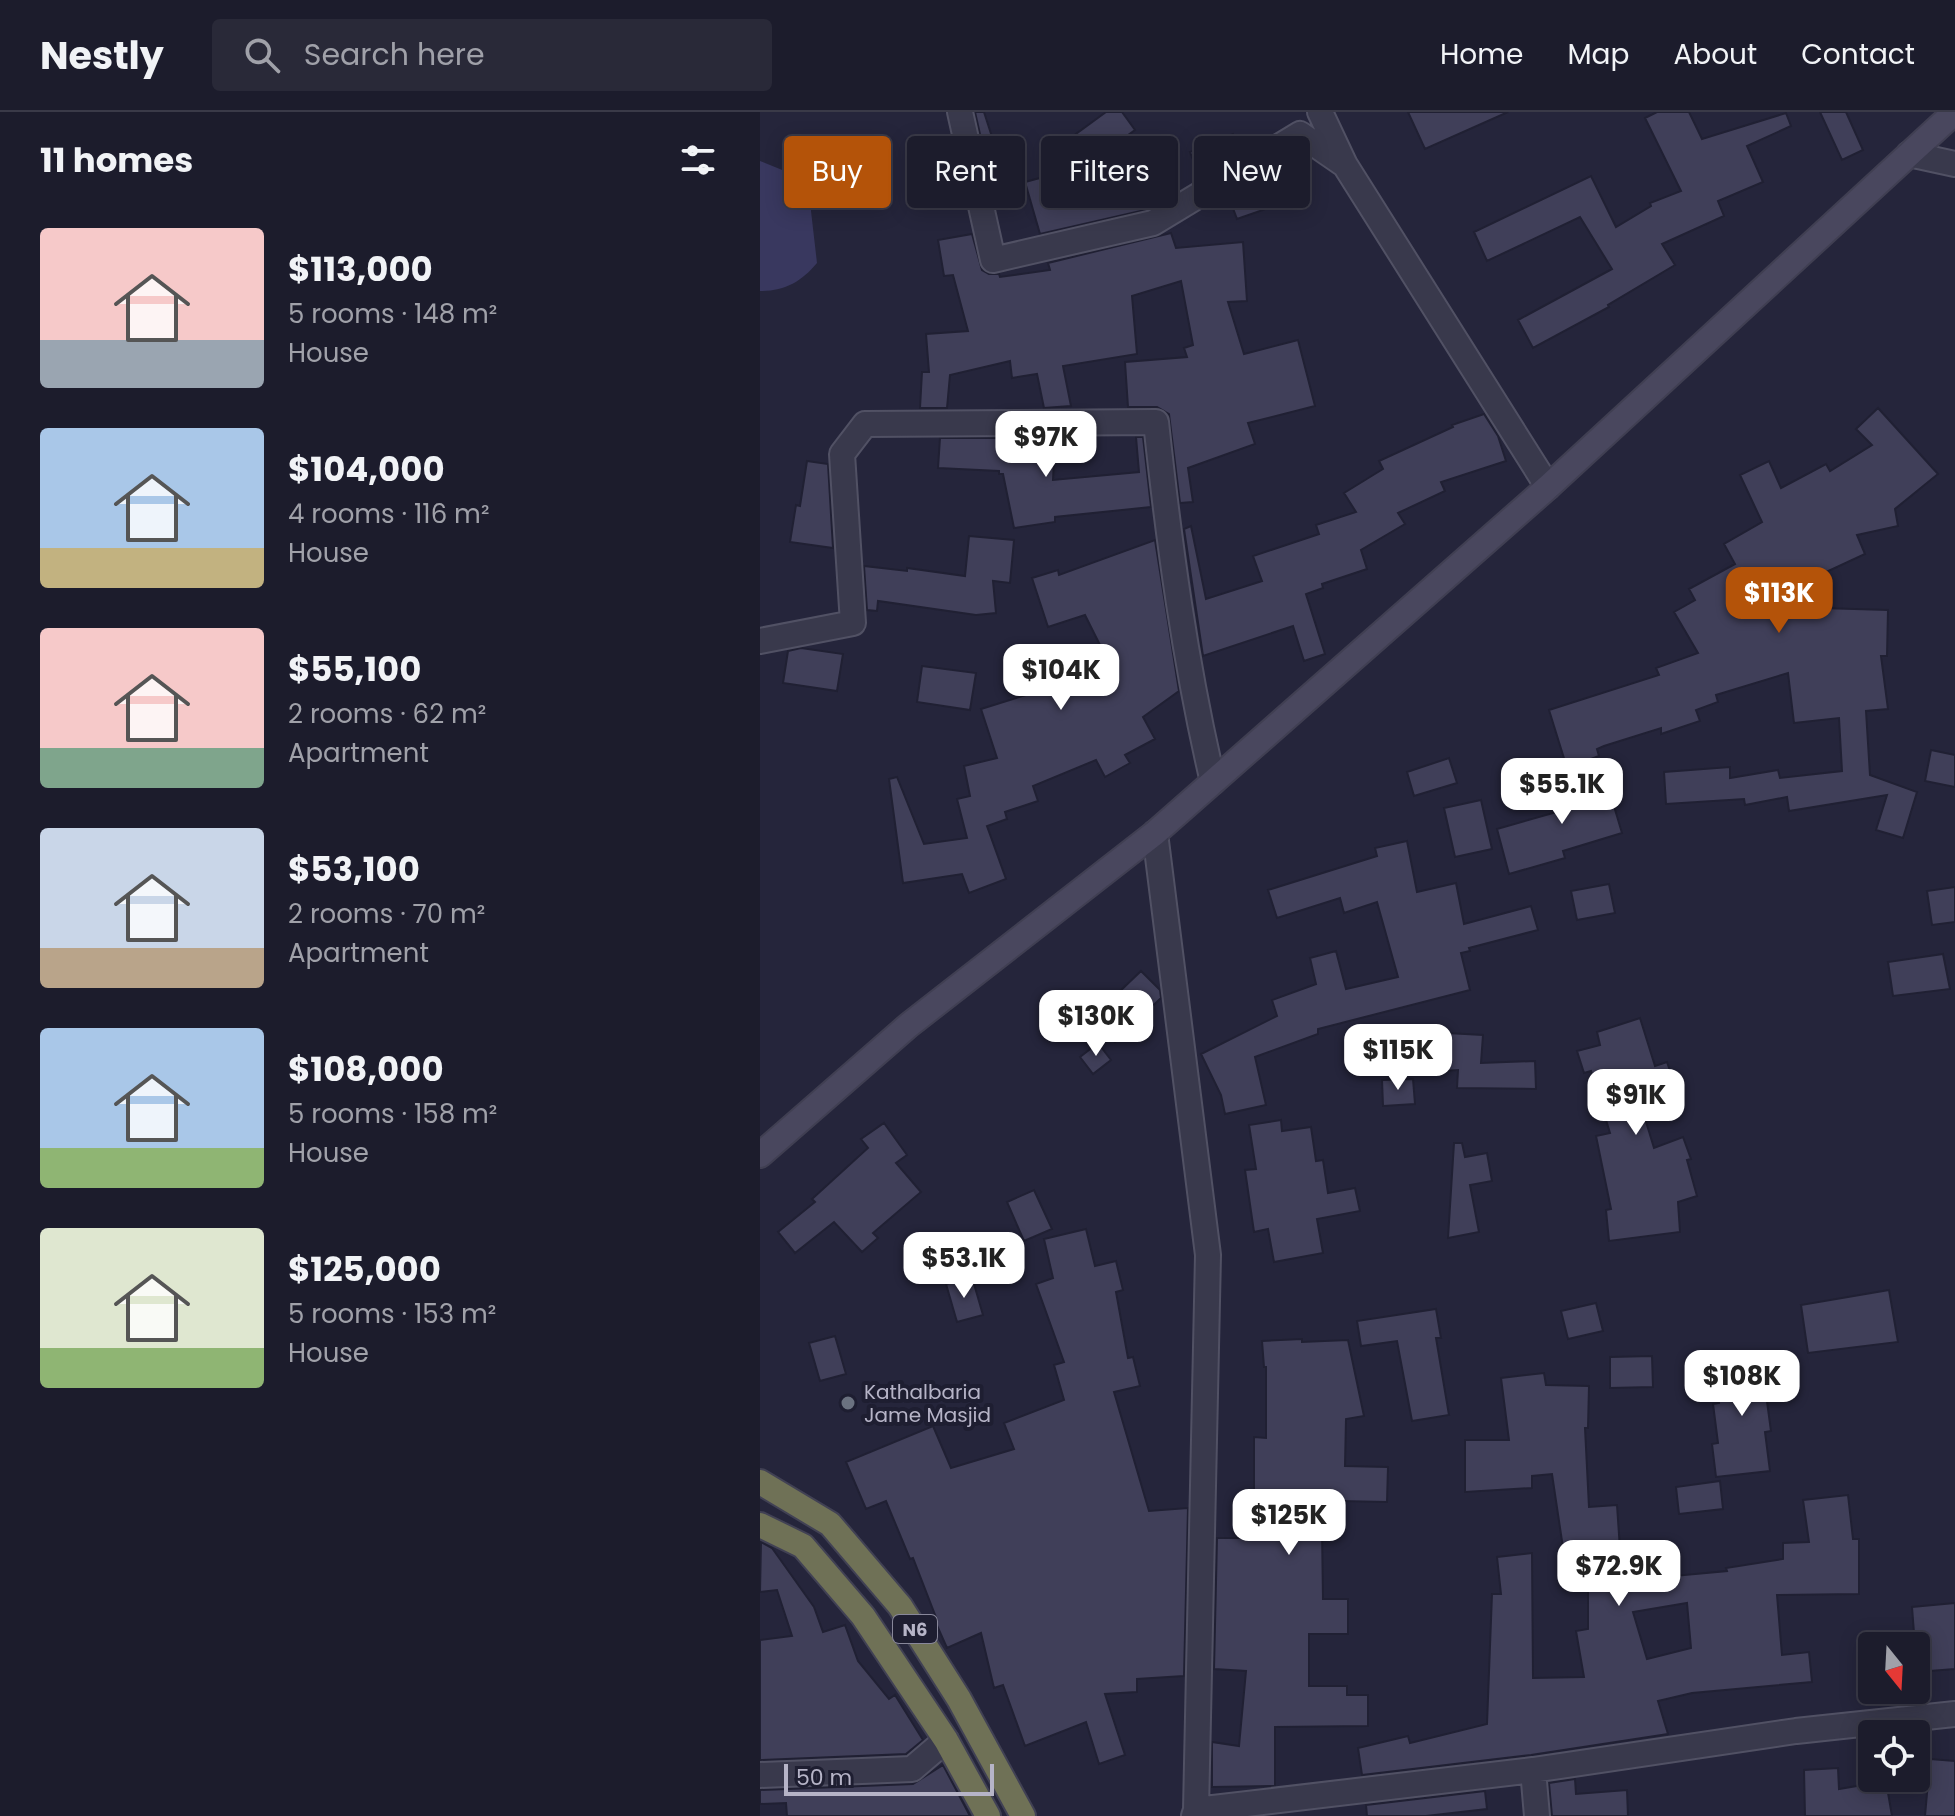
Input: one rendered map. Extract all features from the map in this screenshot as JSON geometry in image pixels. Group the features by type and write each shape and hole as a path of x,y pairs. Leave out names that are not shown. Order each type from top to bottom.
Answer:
{"highway":[{"name":"N6","path":"760,1482 830,1524 900,1606 959,1699 1023,1816"},
{"name":"N6","path":"760,1525 803,1546 863,1616 946,1740 988,1816"}],"street":[{"path":"960,112 993,260 1153,223 1300,134 1345,165"},
{"path":"1320,112 1345,165 1548,487"},
{"path":"760,1155 909,1025 1155,833 1548,487 1955,112"},
{"path":"1909,154 1955,164"},
{"path":"760,641 853,623 842,454 865,424 1156,422 1172,565 1198,721 1213,782"},
{"path":"1155,833 1208,1255 1195,1813 1533,1770 1796,1731 1955,1714"},
{"path":"760,1775 912,1769 946,1740"},
{"path":"1533,1770 1537,1816"}],"shaded area":[{"path":"760,161 784,171 784,208 811,208 817,263 792,284 760,291"}],"building":[{"path":"975,112 984,112 992,136 980,136"},
{"path":"1106,112 1122,112 1135,130 1127,136 1073,136"},
{"path":"1408,112 1508,112 1425,149"},
{"path":"1657,112 1689,112 1702,139 1786,113 1791,126 1747,146 1763,182 1718,201 1724,216 1662,244 1675,265 1609,307 1533,348 1518,320 1612,269 1580,217 1487,261 1474,232 1591,176 1616,227 1651,206 1650,203 1681,191 1645,118"},
{"path":"1820,112 1846,112 1863,150 1842,160"},
{"path":"1041,178 1041,208 1145,210 1040,234 1025,182"},
{"path":"1233,208 1269,208 1237,219"},
{"path":"1171,233 1176,248 1243,242 1247,301 1228,302 1244,354 1298,340 1315,406 1248,423 1255,444 1188,468 1193,502 1180,503 1169,414 1157,407 1128,407 1125,362 1187,357 1184,348 1193,345 1181,281 1132,296 1137,354 1063,366 1071,406 1044,408 1037,374 1012,378 1010,361 950,375 947,408 920,408 922,372 929,372 926,334 968,331 953,275 944,276 938,240 972,234 982,270 999,274 1000,277 1050,270 1048,263"},
{"path":"1878,408 1938,474 1895,509 1898,526 1857,535 1865,554 1753,606 1888,610 1887,656 1881,656 1888,709 1866,711 1870,775 1917,792 1903,838 1876,830 1887,795 1789,811 1787,797 1745,805 1744,799 1666,804 1664,772 1730,767 1730,778 1778,770 1780,778 1842,771 1839,718 1794,723 1788,673 1716,695 1718,702 1696,710 1700,721 1661,734 1661,728 1604,746 1597,749 1599,756 1567,768 1549,710 1659,675 1656,668 1698,653 1674,612 1695,600 1689,589 1735,564 1724,544 1762,522 1740,475 1769,461 1781,488 1826,464 1830,471 1872,445 1856,429"},
{"path":"1484,414 1498,436 1506,461 1441,482 1445,491 1398,513 1405,524 1361,550 1367,569 1322,584 1323,588 1306,594 1325,654 1304,661 1293,626 1203,656 1184,529 1191,526 1206,599 1262,581 1253,556 1319,534 1316,525 1356,512 1344,493 1383,469 1379,461 1452,425"},
{"path":"1136,437 1143,437 1151,507 1055,517 1055,522 1014,528 1003,474 999,471 938,468 940,438 1024,438 1055,440 1053,480 1139,472"},
{"path":"807,461 828,464 833,548 790,542"},
{"path":"969,536 1014,540 1010,583 993,581 996,613 976,615 878,601 877,611 867,610 864,566 965,576"},
{"path":"1155,540 1179,691 1143,717 1155,739 1125,755 1130,763 1105,777 1096,760 1033,786 1038,801 1005,812 1007,819 987,826 1006,879 969,893 962,874 903,883 889,779 897,777 924,844 967,838 957,799 970,796 964,766 997,758 981,709 1029,694 1062,679 1058,670 1103,651 1085,615 1048,627 1032,578 1058,570 1059,575"},
{"path":"801,648 843,654 837,691 783,683 788,651"},
{"path":"922,666 976,673 970,710 917,702"},
{"path":"1931,750 1955,755 1955,787 1925,781"},
{"path":"1449,758 1457,783 1414,796 1407,772"},
{"path":"1605,776 1622,833 1563,851 1565,858 1509,874 1497,829 1560,811 1555,793 1573,788 1570,778"},
{"path":"1481,800 1492,849 1455,857 1444,808"},
{"path":"1407,841 1417,892 1456,883 1464,924 1531,906 1538,930 1469,948 1470,951 1461,953 1470,990 1318,1029 1318,1034 1255,1057 1266,1105 1225,1114 1221,1095 1201,1054 1277,1016 1272,1000 1316,984 1310,958 1336,951 1346,989 1398,977 1377,902 1344,913 1340,898 1277,918 1268,890 1377,856 1375,848"},
{"path":"1609,884 1615,913 1577,920 1571,891"},
{"path":"1955,887 1955,922 1932,925 1927,891"},
{"path":"1943,954 1950,989 1893,996 1888,962"},
{"path":"1141,971 1160,990 1161,998 1115,1042 1092,1018"},
{"path":"1640,1018 1655,1066 1667,1062 1677,1091 1640,1102 1654,1148 1683,1137 1691,1159 1687,1160 1697,1196 1678,1202 1680,1232 1609,1241 1606,1210 1611,1209 1596,1136 1610,1133 1591,1071 1584,1073 1577,1051 1600,1045 1597,1032"},
{"path":"1393,1030 1483,1035 1481,1063 1535,1061 1536,1089 1457,1088 1458,1070 1396,1074"},
{"path":"1098,1043 1111,1060 1093,1074 1080,1057"},
{"path":"1413,1079 1415,1104 1383,1106 1382,1080"},
{"path":"1281,1120 1282,1131 1311,1127 1316,1161 1323,1160 1328,1193 1355,1188 1360,1211 1317,1219 1323,1253 1274,1262 1268,1229 1254,1232 1245,1170 1256,1169 1249,1125"},
{"path":"884,1123 907,1155 896,1163 921,1192 873,1233 878,1238 862,1252 834,1222 795,1253 778,1232 815,1202 812,1199 868,1148 861,1139"},
{"path":"1454,1143 1462,1143 1465,1157 1487,1153 1492,1181 1470,1185 1479,1232 1448,1238"},
{"path":"1034,1190 1052,1229 1024,1241 1007,1202"},
{"path":"1086,1229 1095,1266 1116,1261 1123,1290 1116,1292 1128,1358 1133,1357 1140,1386 1114,1392 1149,1511 1188,1508 1184,1676 1137,1679 1137,1692 1105,1694 1125,1755 1099,1764 1086,1722 1025,1746 1003,1685 994,1688 981,1633 947,1648 913,1558 910,1559 886,1501 866,1509 846,1462 933,1426 951,1468 1014,1449 1004,1423 1064,1400 1054,1365 1064,1362 1036,1284 1053,1278 1044,1239"},
{"path":"972,1277 983,1315 957,1322 946,1284"},
{"path":"1889,1290 1898,1342 1808,1353 1801,1305"},
{"path":"1596,1303 1603,1331 1568,1339 1561,1311"},
{"path":"1436,1309 1441,1338 1436,1338 1449,1415 1412,1421 1397,1341 1361,1346 1357,1321"},
{"path":"835,1336 846,1374 820,1381 809,1343"},
{"path":"1302,1339 1302,1342 1348,1340 1364,1416 1346,1419 1345,1466 1388,1467 1387,1502 1339,1501 1338,1528 1322,1528 1323,1599 1348,1599 1348,1634 1309,1634 1309,1686 1347,1686 1347,1695 1368,1695 1368,1726 1275,1727 1275,1786 1212,1787 1212,1742 1239,1746 1246,1671 1214,1669 1217,1538 1242,1538 1243,1498 1254,1498 1254,1437 1266,1438 1266,1367 1262,1341"},
{"path":"1652,1356 1653,1387 1610,1388 1610,1357"},
{"path":"1768,1359 1772,1393 1766,1394 1771,1431 1765,1432 1770,1471 1716,1477 1712,1444 1718,1443 1713,1404 1719,1403 1714,1366"},
{"path":"1544,1373 1546,1385 1589,1386 1588,1428 1585,1428 1589,1507 1617,1505 1620,1549 1628,1580 1673,1573 1674,1576 1727,1571 1726,1568 1783,1559 1783,1543 1809,1542 1803,1500 1848,1495 1853,1539 1859,1539 1859,1594 1777,1595 1782,1655 1809,1652 1812,1682 1692,1693 1658,1701 1668,1734 1531,1755 1362,1775 1358,1748 1408,1736 1410,1743 1487,1724 1492,1594 1501,1594 1497,1557 1532,1553 1533,1678 1584,1677 1576,1631 1588,1629 1588,1570 1566,1568 1552,1474 1532,1476 1532,1488 1465,1492 1465,1440 1509,1440 1501,1378","holes":["1687,1603 1691,1648 1647,1659 1633,1612"]},
{"path":"1720,1481 1723,1509 1679,1514 1676,1487"},
{"path":"761,1542 772,1548 814,1607 823,1632 845,1625 858,1661 889,1699 895,1695 923,1740 906,1754 760,1760 760,1640 792,1636 777,1590 760,1592"},
{"path":"1955,1603 1955,1669 1930,1671 1930,1632 1914,1632 1912,1607"},
{"path":"1930,1759 1955,1761 1955,1816 1925,1816 1927,1792 1930,1792"},
{"path":"943,1765 970,1816 787,1816 786,1803 760,1804 760,1790 913,1784"},
{"path":"1838,1768 1839,1789 1858,1786 1858,1792 1888,1792 1892,1816 1805,1816 1804,1770"},
{"path":"1575,1779 1576,1794 1627,1790 1628,1816 1552,1816 1549,1783"},
{"path":"1485,1791 1487,1809 1426,1816 1367,1816 1366,1805"}],"place":[{"name":"Kathalbaria Jame Masjid","path":"848,1403"}]}
